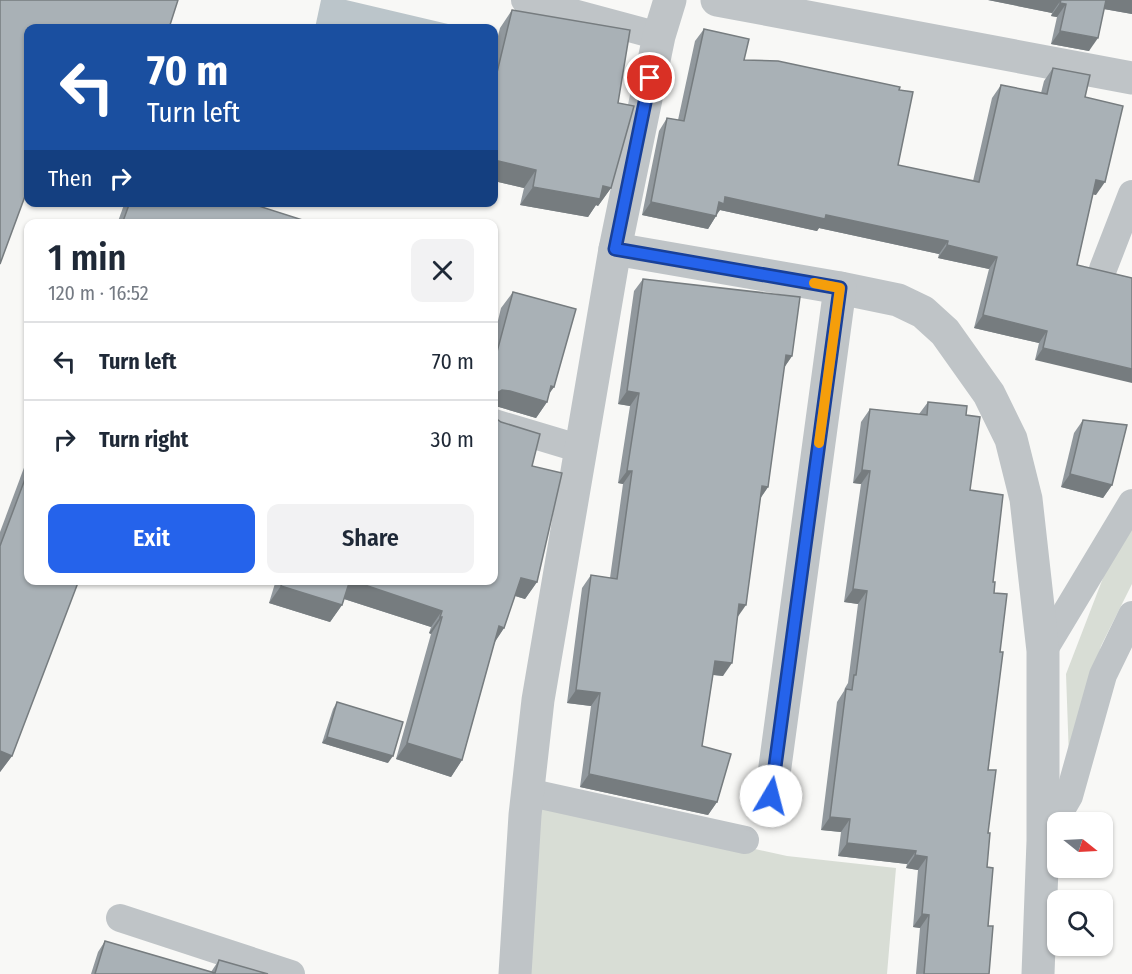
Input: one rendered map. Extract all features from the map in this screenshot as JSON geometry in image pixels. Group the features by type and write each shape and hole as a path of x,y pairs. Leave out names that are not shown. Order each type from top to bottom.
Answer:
{"street":[{"path":"515,974 527,792 538,700 615,249 659,36 670,0"},
{"path":"717,0 1132,78"},
{"path":"615,249 898,300 923,312 945,332 989,394 1011,439 1026,499 1043,651 1043,841 1038,974"},
{"path":"771,796 840,288"}],"lane":[{"path":"525,0 659,36"},
{"path":"1102,269 1132,194"},
{"path":"498,424 581,449"},
{"path":"1043,651 1132,503"},
{"path":"1043,841 1069,796 1104,675 1132,615"},
{"path":"527,792 745,840"},
{"path":"120,918 291,974"}],"shaded area":[{"path":"321,0 346,0 448,24 316,24"},
{"path":"1132,526 1132,584 1101,646 1069,758 1066,674 1108,565"},
{"path":"537,801 787,856 896,868 887,974 528,974"}],"building":[{"path":"0,0 178,0 170,24 24,24 24,199 0,264"},
{"path":"1061,0 1106,0 1098,38 1060,31 1066,4 1060,3"},
{"path":"512,10 630,30 618,103 634,106 611,188 603,186 600,199 533,187 536,170 498,161 498,68"},
{"path":"704,29 749,39 744,60 778,61 900,87 899,90 913,92 898,165 979,182 1001,85 1047,94 1053,68 1090,75 1085,97 1123,106 1105,182 1096,180 1077,265 1132,278 1132,369 1043,348 1047,331 983,315 997,257 947,245 948,241 826,215 825,219 725,197 724,204 719,202 716,216 651,202 667,118 684,121"},
{"path":"128,207 262,207 299,219 124,219"},
{"path":"643,279 800,297 792,356 786,355 768,487 762,486 746,605 739,604 732,663 715,661 702,746 731,754 717,802 589,774 600,693 576,690 591,575 617,579 632,471 627,471 639,393 627,391"},
{"path":"513,292 576,309 554,387 551,386 547,402 510,391 502,390 498,392 498,348"},
{"path":"928,402 967,406 966,415 980,417 970,490 1003,495 993,582 995,582 994,593 1007,594 1000,652 1003,652 988,770 996,770 988,833 990,833 987,867 993,868 988,926 993,926 989,974 924,974 929,915 922,914 927,857 915,855 916,851 847,843 850,819 830,817 846,689 852,690 854,675 856,675 867,591 853,589 870,471 862,470 870,409 927,415"},
{"path":"498,420 540,434 532,466 562,473 537,582 521,578 504,628 499,626 462,760 407,743 442,611 365,585 498,585"},
{"path":"1083,420 1127,425 1112,485 1070,474"},
{"path":"24,482 24,585 77,585 12,756 0,751 0,546"},
{"path":"281,585 348,585 342,605"},
{"path":"337,702 403,722 393,756 327,737"},
{"path":"105,941 215,973 219,960 268,974 95,974"}],"slow traffic":[{"path":"814,283 840,288 819,443"}],"route":[{"path":"650,78 615,249 840,288 771,796"}]}
